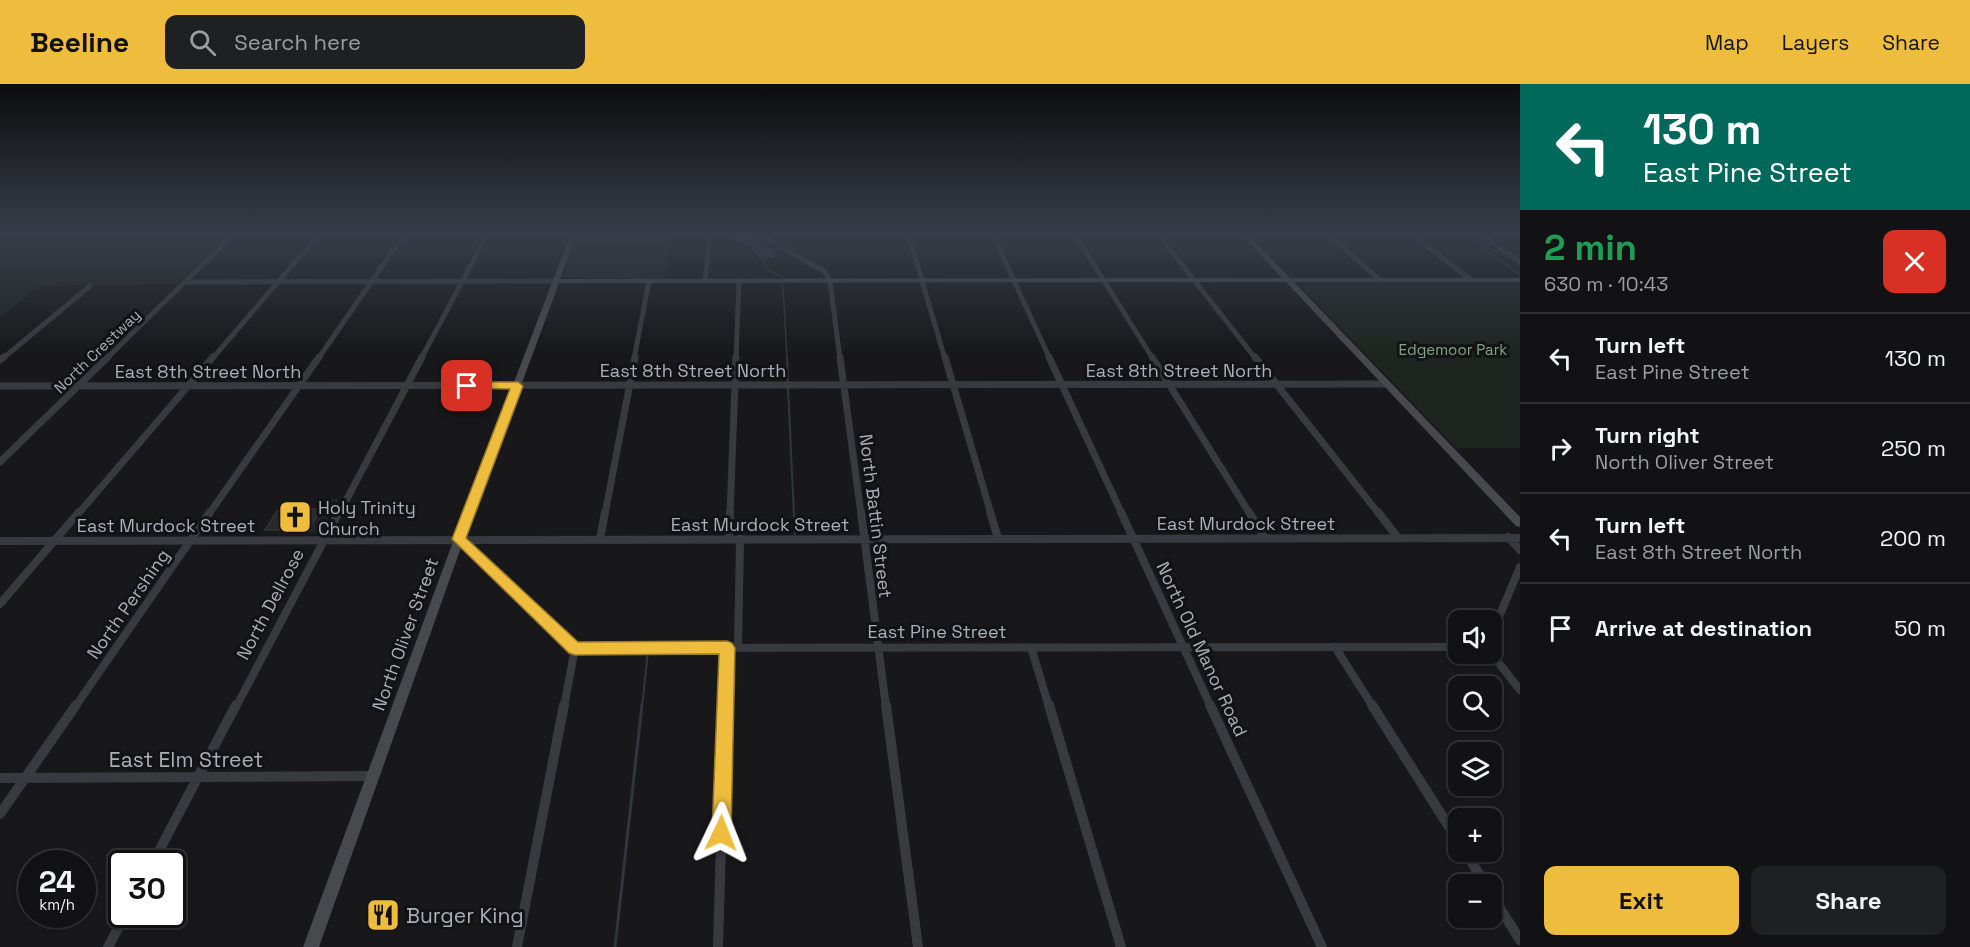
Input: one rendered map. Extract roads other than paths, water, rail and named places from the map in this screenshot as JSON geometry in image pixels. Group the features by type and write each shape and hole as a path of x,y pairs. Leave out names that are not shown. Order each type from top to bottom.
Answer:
{"street":[{"name":"North Crestway","path":"0,462 195,273"},
{"path":"0,604 286,273"},
{"name":"North Pershing","path":"0,814 377,273"},
{"name":"North Dellrose","path":"159,850 467,273"},
{"name":"North Oliver Street","path":"311,947 459,539 560,273"},
{"path":"705,281 706,273"},
{"path":"826,273 830,281"},
{"path":"920,273 998,538"},
{"name":"North Old Manor Road","path":"1010,273 1322,947"},
{"path":"1099,273 1265,538"},
{"path":"1189,273 1398,537"},
{"path":"1282,273 1520,523"},
{"path":"1372,273 1380,280"},
{"path":"1462,273 1471,280"},
{"path":"186,282 1520,280"},
{"path":"600,539 649,281"},
{"path":"729,539 739,281"},
{"name":"North Battin Street","path":"830,281 918,947"},
{"path":"0,360 90,286"},
{"name":"East 8th Street North","path":"0,386 1387,384"},
{"path":"1508,537 1520,550"},
{"name":"East Murdock Street","path":"0,541 1520,538"},
{"path":"459,539 575,648 517,947"},
{"path":"718,947 732,648 740,539"},
{"path":"1502,610 1520,567"},
{"path":"1031,647 1121,947"},
{"path":"1335,647 1448,825"},
{"name":"East Pine Street","path":"575,648 1448,647"},
{"path":"1500,664 1520,690"},
{"name":"East Elm Street","path":"0,777 373,776"},
{"path":"1502,911 1520,940"},
{"path":"108,947 118,928"}],"waterway":[{"path":"774,273 783,277"},
{"path":"783,286 787,359"},
{"path":"787,357 788,382"},
{"path":"788,387 795,538"},
{"path":"642,707 648,651"},
{"path":"615,947 642,705"}],"place":[{"name":"Holy Trinity Church","path":"295,517"},
{"name":"Burger King","path":"383,915"}],"park label":[{"name":"Edgemoor Park","path":"1453,349"}]}
